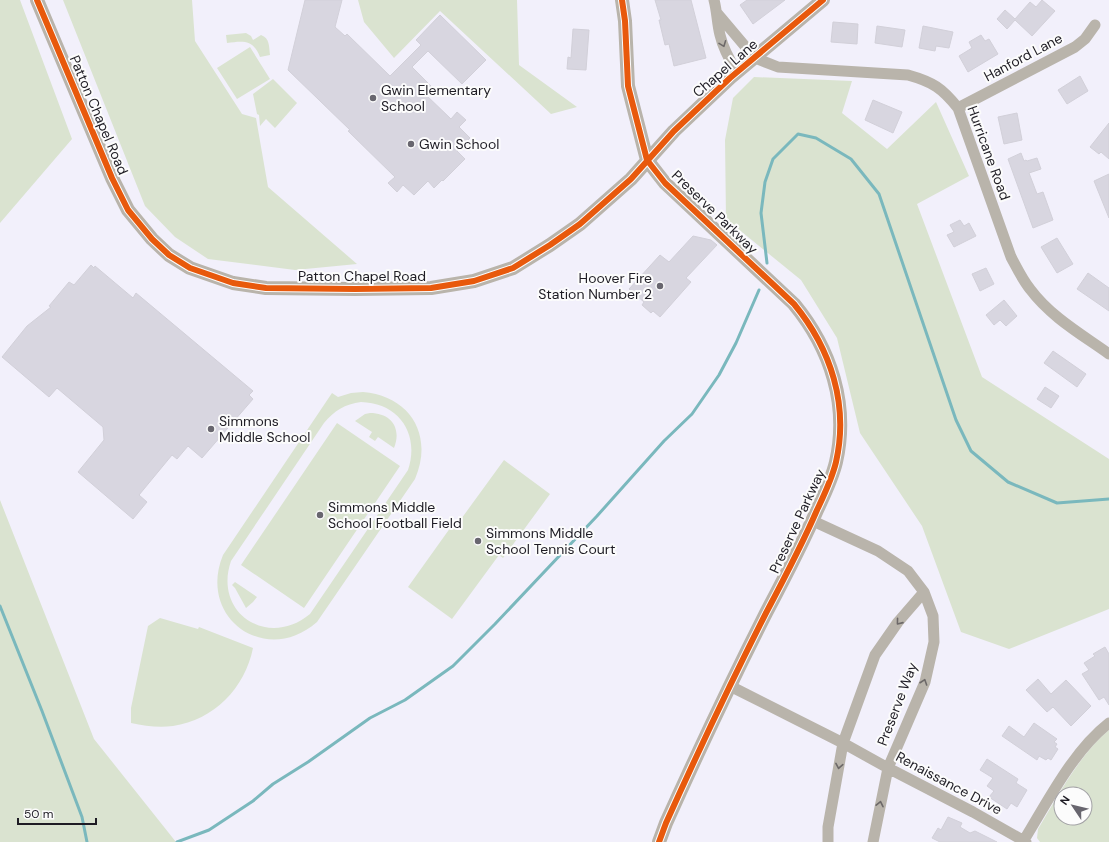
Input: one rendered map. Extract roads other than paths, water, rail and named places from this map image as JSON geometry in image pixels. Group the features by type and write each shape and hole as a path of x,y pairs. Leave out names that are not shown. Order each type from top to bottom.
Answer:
{"street":[{"name":"Patton Chapel Road","path":"37,0 112,178 128,210 152,239 169,255 190,268 233,283 266,288 431,288 474,281 513,268 550,245 586,219 631,179 647,160"},
{"path":"622,0 626,21 628,86 647,160"},
{"path":"714,0 720,34 730,60 737,72"},
{"name":"Chapel Lane","path":"647,160 674,131 737,72 823,0"},
{"path":"717,13 755,58"},
{"name":"Hanford Lane","path":"958,108 1075,47 1085,39 1095,25"},
{"name":"Hurricane Road","path":"755,58 778,67 908,75 924,79 949,96 958,108 1011,257 1029,289 1057,317 1109,354"},
{"name":"Preserve Parkway","path":"647,160 665,183 712,229 794,304 808,320 823,348 833,375 840,414 836,462 829,484 813,521 730,686 659,842"},
{"name":"Preserve Way","path":"813,521 878,551 908,571 924,592 933,616 934,642 925,682 888,768 873,842"},
{"path":"828,842 828,827 843,743 874,655 898,622 924,592"},
{"name":"Renaissance Drive","path":"730,686 843,743 1025,841"},
{"path":"1025,841 1083,748 1098,731 1109,723"}],"waterway":[{"path":"767,263 761,213 765,182 773,159 798,134 816,138 851,159 879,194 956,420 971,451 1008,482 1057,503 1109,499"},
{"path":"177,842 209,830 253,801 273,784 308,762 370,718 405,700 453,666 495,624 597,516 664,441 692,414 719,375 736,343 759,290"},
{"path":"0,606 82,817 87,842"}],"place":[{"name":"Gwin Elementary School","path":"373,98"},
{"name":"Gwin School","path":"411,144"},
{"name":"Hoover Fire Station Number 2","path":"660,286"},
{"name":"Simmons Middle School","path":"211,429"},
{"name":"Simmons Middle School Football Field","path":"320,515"},
{"name":"Simmons Middle School Tennis Court","path":"478,541"}]}
